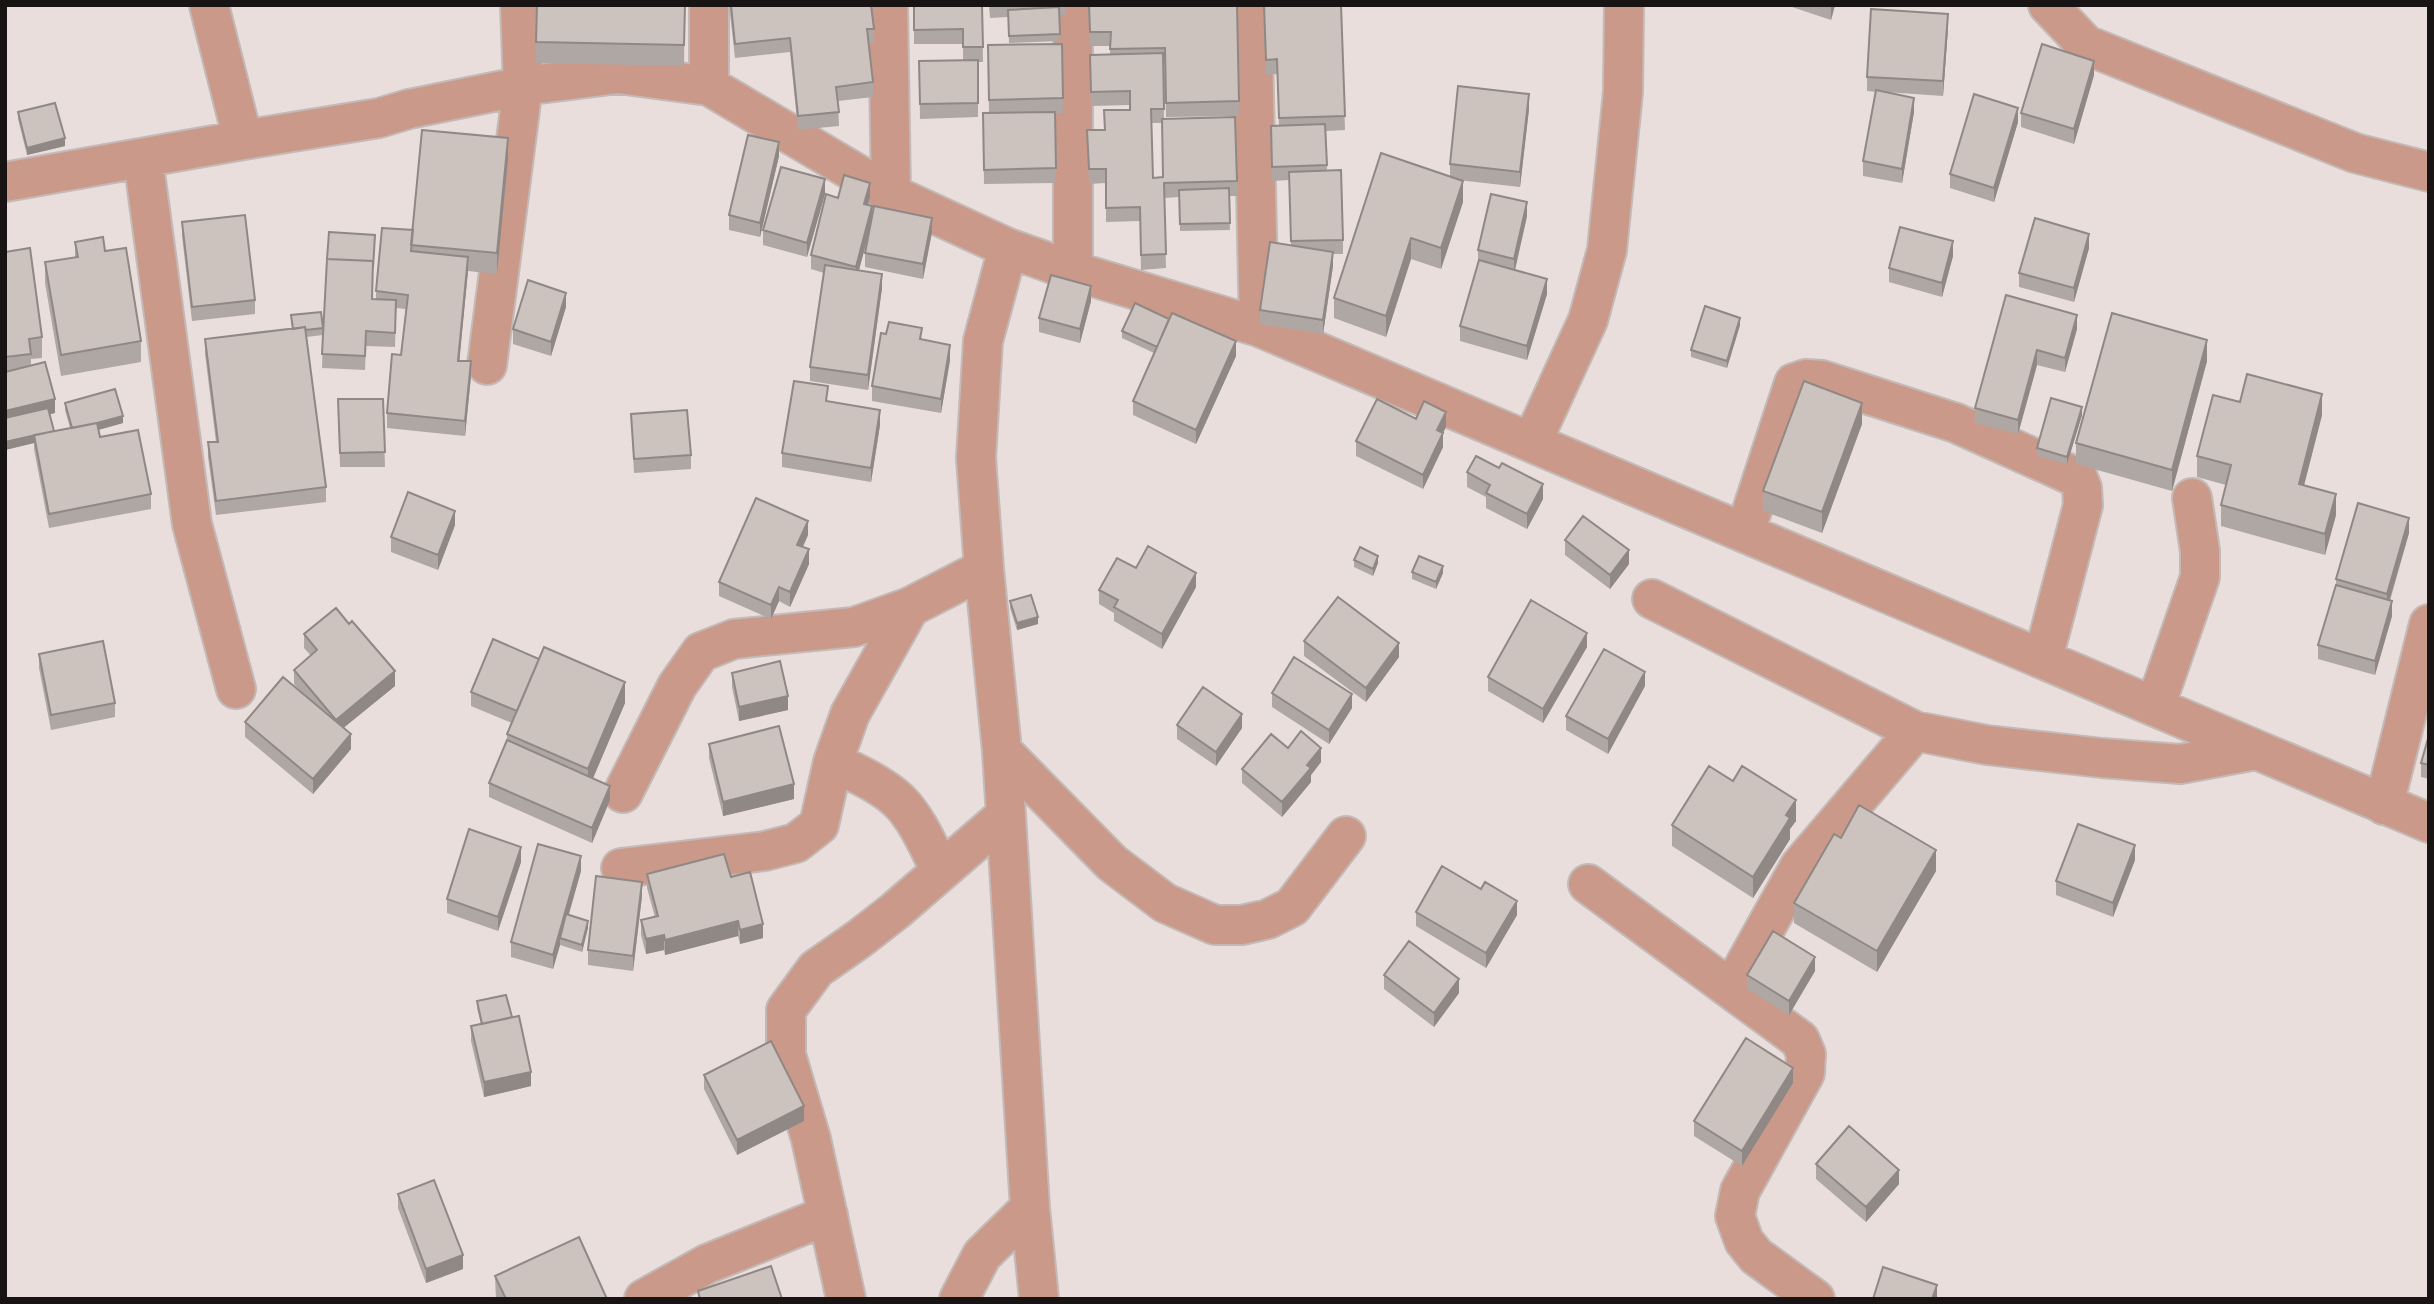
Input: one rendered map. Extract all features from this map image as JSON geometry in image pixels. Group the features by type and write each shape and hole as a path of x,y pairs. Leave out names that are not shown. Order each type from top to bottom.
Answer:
{"street":[{"path":"209,5 243,140"},
{"path":"487,365 523,86 520,5"},
{"path":"709,5 709,86"},
{"path":"888,5 891,194"},
{"path":"1073,5 1073,271"},
{"path":"1252,5 1259,327"},
{"path":"1532,442 1588,320 1607,250 1623,92 1624,5"},
{"path":"2048,5 2086,45 2354,153 2429,172"},
{"path":"5,182 379,118 409,109 523,86 618,74 709,86 891,194 1008,248 1073,271 1259,327 2429,823"},
{"path":"143,158 192,524 236,689"},
{"path":"1008,248 983,341 976,458 1002,751 1030,1208 1040,1299"},
{"path":"1745,532 1794,383 1806,379 1822,380 1956,423 2078,478 2082,488 2083,505 2043,659"},
{"path":"2155,707 2200,577 2200,551 2192,498"},
{"path":"623,793 677,686 701,652 734,639 854,627 910,607 984,569"},
{"path":"1652,599 1915,731 1987,745 2180,764 2256,750"},
{"path":"621,868 765,851 796,843 819,825 833,762 849,714 910,607"},
{"path":"2384,805 2429,624"},
{"path":"1732,988 1800,866 1915,731"},
{"path":"1002,751 1112,863 1165,903 1215,925 1242,925 1268,919 1292,907 1346,836"},
{"path":"833,762 869,780 899,801 921,831 940,871"},
{"path":"846,1299 811,1139 786,1055 786,1010 816,969 859,939 1006,815"},
{"path":"1588,884 1800,1040 1806,1054 1805,1073 1740,1191 1735,1216 1744,1241 1756,1256 1815,1299"},
{"path":"959,1299 982,1255 1030,1208"},
{"path":"645,1299 707,1264 828,1216"}],"building":[{"path":"537,5 685,5 684,45 536,42"},
{"path":"731,5 871,5 874,29 867,29 873,82 836,87 839,112 798,116 790,38 735,44"},
{"path":"914,5 982,5 983,47 963,47 963,29 914,30"},
{"path":"1089,5 1237,5 1239,101 1166,103 1165,48 1110,49 1111,32 1090,32"},
{"path":"1264,5 1341,5 1345,116 1279,118 1277,59 1266,60"},
{"path":"1059,7 1060,34 1009,36 1008,10"},
{"path":"1871,9 1948,14 1943,81 1867,77"},
{"path":"1062,44 1063,98 989,100 988,45"},
{"path":"2042,44 2094,61 2074,129 2021,113"},
{"path":"1163,53 1164,109 1151,109 1153,178 1163,177 1162,119 1235,117 1237,181 1164,183 1166,254 1141,255 1140,207 1106,208 1106,169 1089,169 1087,130 1105,130 1104,110 1130,110 1130,91 1091,92 1090,55"},
{"path":"978,60 978,103 920,104 919,61"},
{"path":"1458,86 1529,94 1520,172 1450,164"},
{"path":"1876,90 1914,98 1902,169 1863,161"},
{"path":"1974,94 2018,108 1994,188 1950,174"},
{"path":"55,103 65,138 27,148 18,112"},
{"path":"1055,112 1056,168 984,170 983,113"},
{"path":"1325,124 1327,165 1272,167 1271,126"},
{"path":"422,130 508,138 497,253 411,245"},
{"path":"748,135 779,142 760,223 729,215"},
{"path":"1381,153 1463,181 1441,248 1411,238 1386,316 1334,298"},
{"path":"781,167 825,179 807,243 763,230"},
{"path":"1341,170 1343,240 1291,241 1289,172"},
{"path":"844,175 870,183 864,204 872,206 856,267 811,255 826,194 838,198"},
{"path":"1229,188 1230,223 1180,224 1179,190"},
{"path":"1491,194 1527,202 1514,259 1478,250"},
{"path":"874,206 932,218 923,264 865,253"},
{"path":"245,215 255,300 192,307 182,222"},
{"path":"2035,218 2089,234 2074,288 2019,273"},
{"path":"1900,227 1953,241 1942,283 1889,268"},
{"path":"382,228 413,230 411,251 468,257 458,361 471,361 465,421 387,413 392,354 401,355 408,295 376,291"},
{"path":"329,232 375,235 373,268 373,261 327,259"},
{"path":"103,237 105,251 126,248 141,341 61,355 45,262 78,257 75,242"},
{"path":"1270,242 1333,252 1323,320 1260,310"},
{"path":"30,248 42,337 29,339 31,354 5,357 5,252"},
{"path":"327,259 373,261 372,299 396,300 395,333 366,331 365,356 322,354"},
{"path":"1479,260 1547,279 1527,346 1460,326"},
{"path":"825,265 882,274 868,375 810,367"},
{"path":"1051,275 1091,286 1080,329 1039,318"},
{"path":"528,280 566,293 551,342 513,329"},
{"path":"2006,295 2077,315 2065,358 2037,350 2018,420 1975,408"},
{"path":"1135,303 1169,319 1157,347 1122,331"},
{"path":"1705,306 1740,318 1727,361 1691,350"},
{"path":"321,312 323,328 293,329 291,315"},
{"path":"1172,313 1236,341 1196,430 1133,401"},
{"path":"2112,313 2207,340 2172,470 2076,443"},
{"path":"889,322 922,328 920,339 950,345 941,399 872,386 881,333 886,334"},
{"path":"305,327 326,487 216,501 208,442 218,442 205,339"},
{"path":"45,362 55,399 5,411 5,372"},
{"path":"2247,374 2322,394 2299,484 2336,494 2325,534 2221,505 2231,465 2197,456 2213,395 2240,402"},
{"path":"794,381 828,386 826,401 880,410 871,468 782,453"},
{"path":"1804,381 1862,403 1822,512 1763,491"},
{"path":"115,389 123,416 72,428 65,403"},
{"path":"2051,398 2082,407 2067,457 2037,448"},
{"path":"338,399 383,399 385,452 340,453"},
{"path":"1377,399 1416,419 1424,401 1446,412 1437,430 1443,433 1423,475 1356,441"},
{"path":"48,408 54,431 5,442 5,418"},
{"path":"687,410 691,455 634,459 631,414"},
{"path":"97,423 100,437 138,430 151,494 49,514 34,435"},
{"path":"1476,456 1499,468 1502,463 1543,484 1527,514 1486,493 1490,485 1467,472"},
{"path":"408,492 455,511 438,555 391,537"},
{"path":"756,498 808,521 797,545 809,549 790,592 779,587 771,605 719,582"},
{"path":"2358,503 2409,518 2387,594 2336,579"},
{"path":"1583,516 1629,550 1610,575 1565,540"},
{"path":"1148,546 1196,573 1162,634 1114,607 1118,600 1099,590 1117,558 1136,568"},
{"path":"1360,547 1378,556 1373,569 1354,560"},
{"path":"1419,556 1443,566 1436,582 1412,572"},
{"path":"2336,585 2392,601 2375,661 2318,645"},
{"path":"1031,595 1038,617 1017,623 1010,601"},
{"path":"1338,597 1399,643 1366,688 1304,641"},
{"path":"1531,600 1587,633 1543,709 1488,677"},
{"path":"336,608 349,624 352,621 395,671 336,720 294,670 317,650 304,634"},
{"path":"493,639 539,659 517,711 471,692"},
{"path":"103,641 115,703 51,715 39,654"},
{"path":"544,647 625,682 588,769 507,734"},
{"path":"1604,649 1645,672 1608,739 1566,716"},
{"path":"1294,657 1352,694 1329,730 1272,693"},
{"path":"780,661 788,696 739,707 732,673"},
{"path":"283,677 351,734 313,779 245,722"},
{"path":"1203,687 1242,714 1216,752 1177,725"},
{"path":"779,726 794,784 723,802 709,744"},
{"path":"1301,731 1321,748 1307,765 1311,768 1282,802 1242,769 1271,734 1288,748"},
{"path":"2429,735 2429,765 2421,763"},
{"path":"507,740 610,786 592,828 489,783"},
{"path":"1709,766 1733,781 1742,766 1796,800 1786,815 1790,818 1753,877 1672,825"},
{"path":"1859,805 1936,850 1877,951 1794,903 1834,834 1841,838"},
{"path":"2078,824 2135,845 2113,903 2056,881"},
{"path":"469,829 521,847 498,917 447,899"},
{"path":"538,844 581,856 553,955 511,942"},
{"path":"724,854 731,877 750,872 763,924 740,930 738,921 665,940 664,935 646,939 641,920 658,916 647,874"},
{"path":"1442,866 1481,889 1485,882 1517,901 1486,953 1416,912"},
{"path":"596,876 642,882 633,956 588,950"},
{"path":"566,914 588,921 582,945 560,938"},
{"path":"1773,931 1815,957 1789,1001 1747,975"},
{"path":"1409,941 1459,979 1434,1013 1384,975"},
{"path":"506,995 512,1017 482,1024 477,1001"},
{"path":"519,1016 531,1072 484,1082 471,1026"},
{"path":"1746,1038 1793,1068 1742,1151 1694,1121"},
{"path":"771,1041 804,1106 737,1140 704,1075"},
{"path":"1849,1126 1899,1170 1866,1207 1816,1164"},
{"path":"434,1180 463,1255 426,1269 398,1194"},
{"path":"579,1237 607,1299 506,1299 495,1276"},
{"path":"771,1266 782,1299 700,1299 698,1291"},
{"path":"1883,1267 1937,1285 1932,1299 1873,1299"}]}
